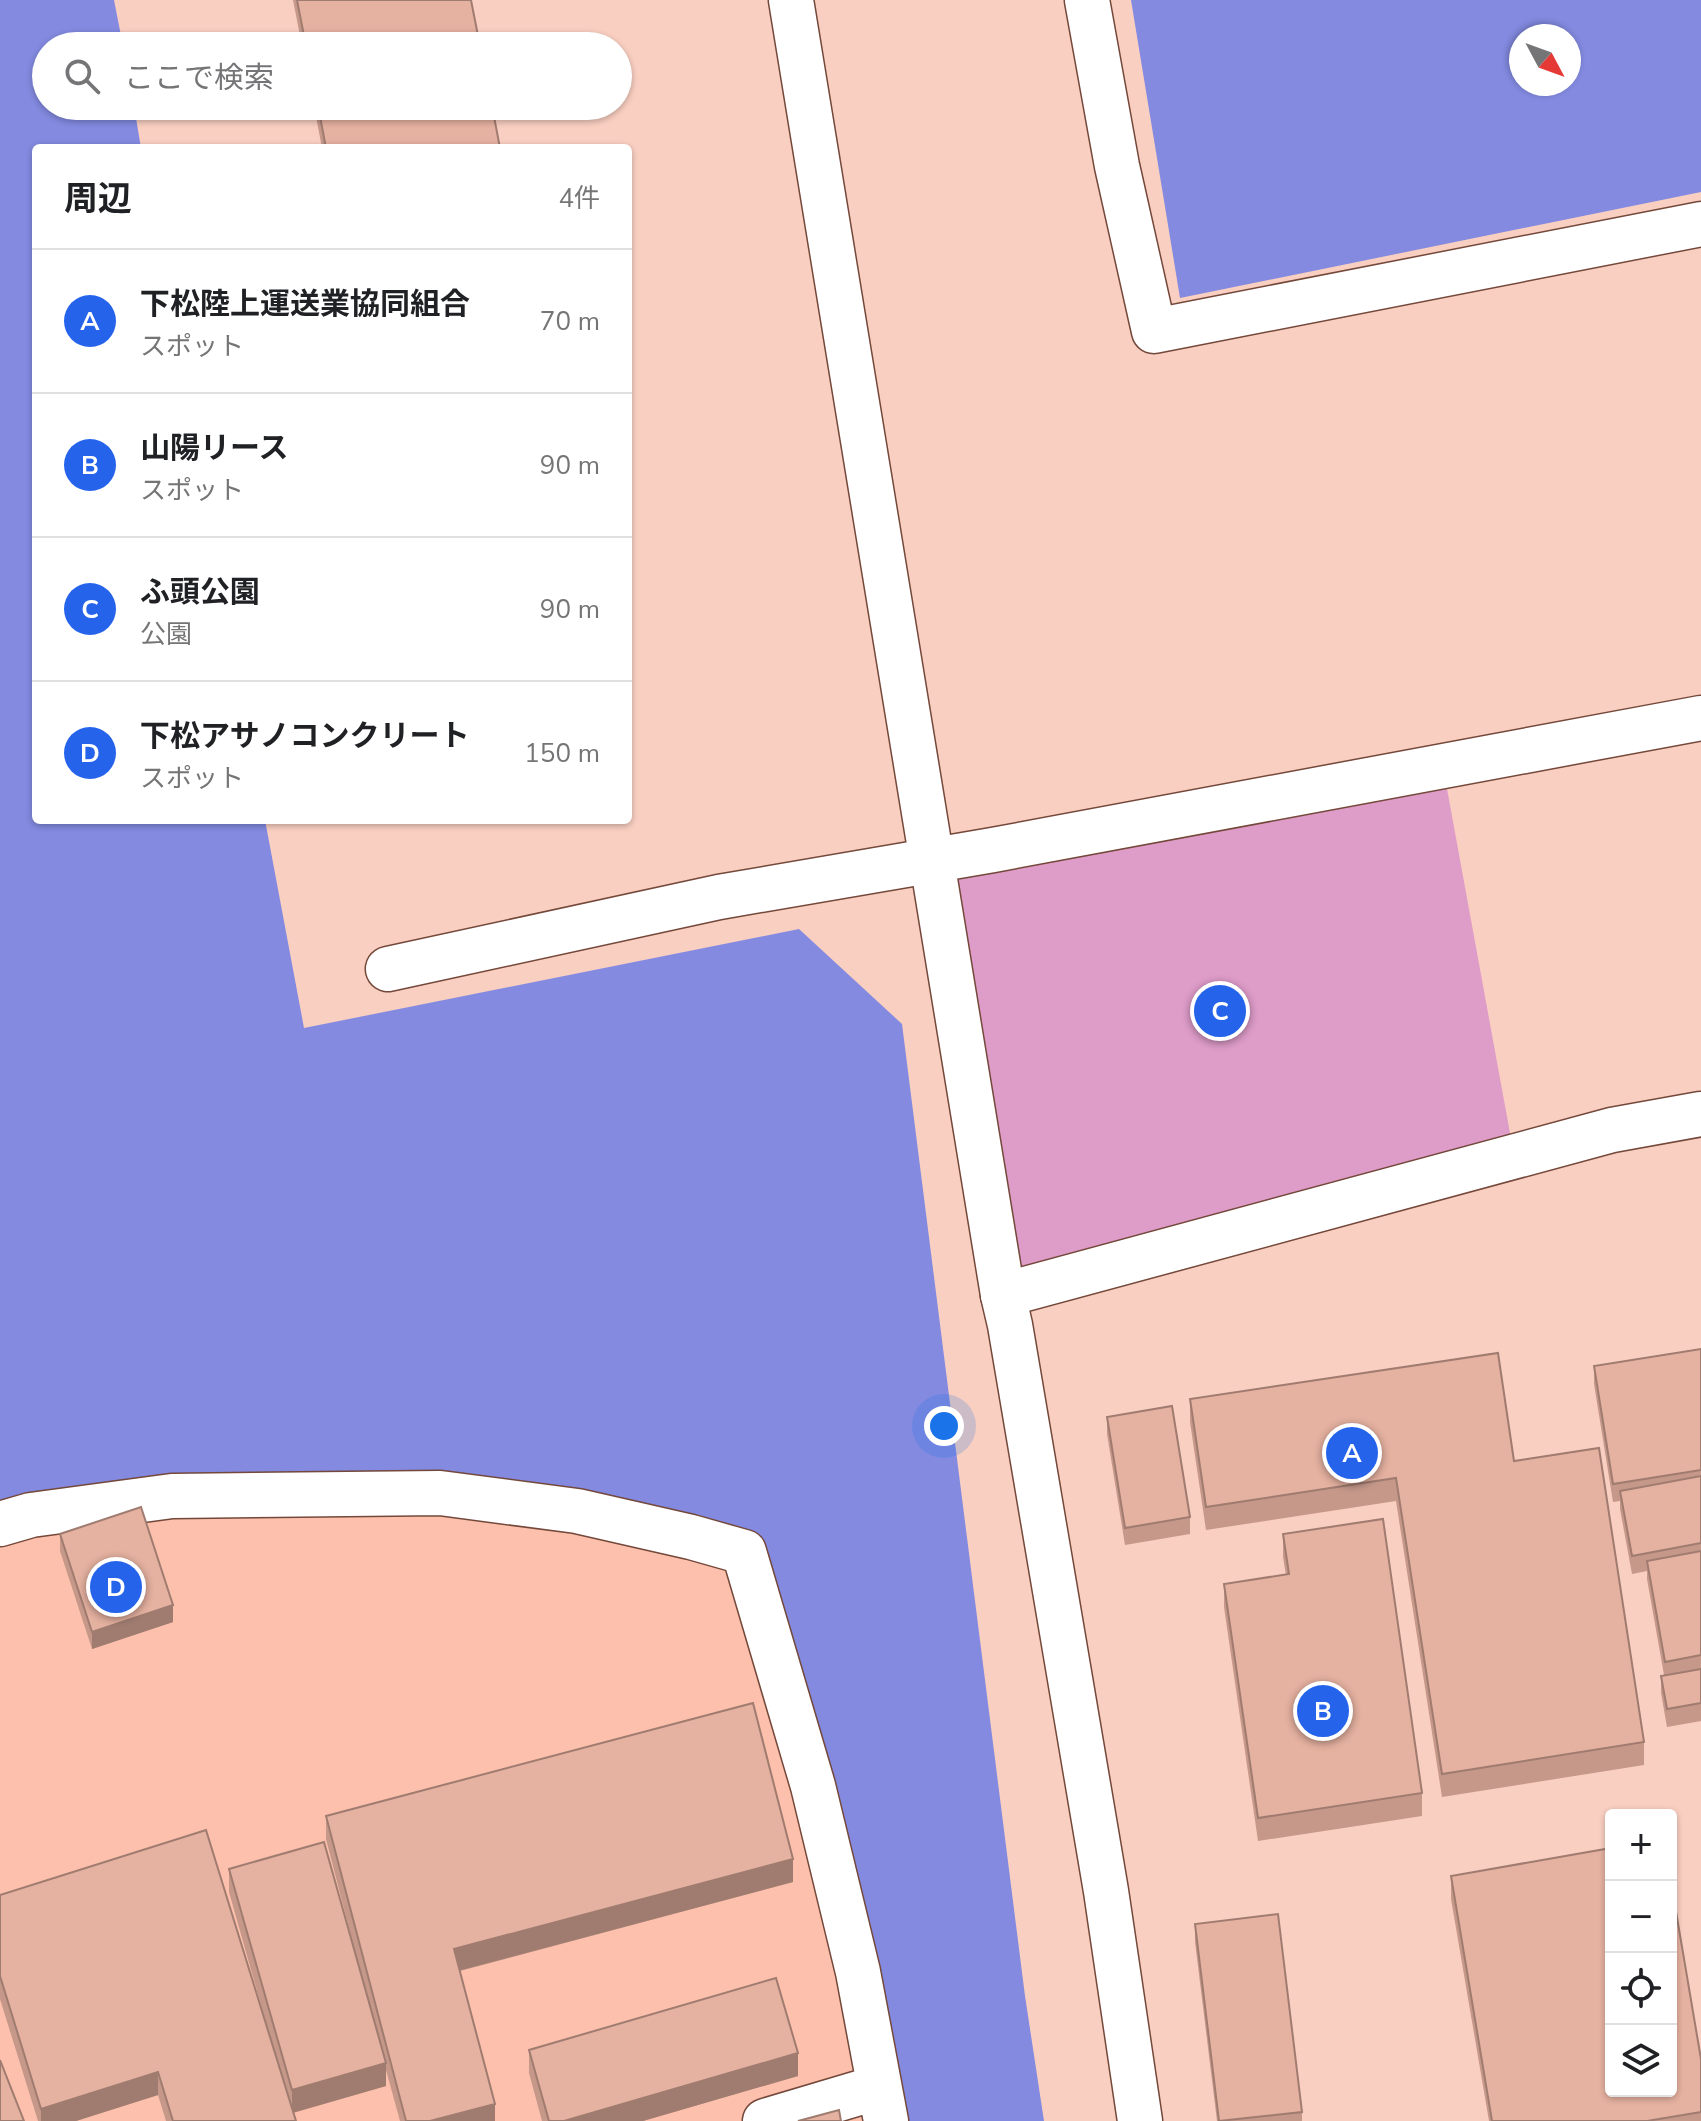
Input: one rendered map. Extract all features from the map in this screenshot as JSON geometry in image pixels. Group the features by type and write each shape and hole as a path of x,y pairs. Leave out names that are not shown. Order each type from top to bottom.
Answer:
{"street":[{"path":"791,0 1003,1295 1104,1875 1140,2121"},
{"path":"1087,0 1117,166 1154,331 1701,224"},
{"path":"388,969 719,897 933,861 1701,718"},
{"path":"1003,1295 1612,1130 1701,1114"},
{"path":"0,1524 31,1515 172,1496 440,1493 577,1511 744,1552 813,1786 858,1972 883,2104 765,2121"}],"shaded area":[{"path":"1443,767 1514,1155 1003,1295 928,866"},
{"path":"440,1493 744,1552 886,2121 0,2121 0,1524"}],"water":[{"path":"0,0 114,0 120,32 32,32 32,120 136,120 140,144 32,144 32,824 266,824 304,1028 799,929 902,1024 1025,1996 1044,2121 906,2121 755,1536 650,1505 0,1505"},
{"path":"1131,0 1701,0 1701,192 1180,298"}],"building":[{"path":"297,0 471,0 477,32 303,32"},
{"path":"321,120 495,120 499,144 325,144"},
{"path":"1701,1349 1701,1470 1613,1484 1594,1366"},
{"path":"1498,1353 1514,1461 1599,1448 1644,1742 1442,1774 1396,1478 1206,1507 1190,1399"},
{"path":"1172,1406 1190,1517 1125,1528 1107,1417"},
{"path":"1701,1476 1701,1543 1632,1556 1620,1491"},
{"path":"141,1507 173,1605 92,1632 60,1534"},
{"path":"1383,1519 1422,1793 1258,1818 1224,1584 1289,1574 1283,1534"},
{"path":"1701,1551 1701,1655 1665,1662 1647,1561"},
{"path":"1701,1669 1701,1703 1667,1709 1661,1676"},
{"path":"753,1703 793,1859 454,1949 495,2104 430,2121 406,2121 326,1816"},
{"path":"206,1830 296,2121 173,2121 158,2072 41,2109 0,1976 0,1895"},
{"path":"324,1842 386,2063 292,2090 229,1869"},
{"path":"1605,1849 1605,2097 1677,2097 1677,1917 1701,2059 1701,2112 1647,2121 1492,2121 1451,1876"},
{"path":"1278,1914 1302,2112 1219,2121 1195,1924"},
{"path":"776,1978 798,2053 564,2121 549,2121 529,2050"},
{"path":"0,2060 24,2121 0,2121"},
{"path":"839,2110 841,2121 798,2121"}],"place":[{"name":"ふ頭公園","path":"1220,1011"},
{"name":"下松陸上運送業協同組合","path":"1352,1453"},
{"name":"下松アサノコンクリート","path":"116,1587"},
{"name":"山陽リース","path":"1323,1711"}]}
